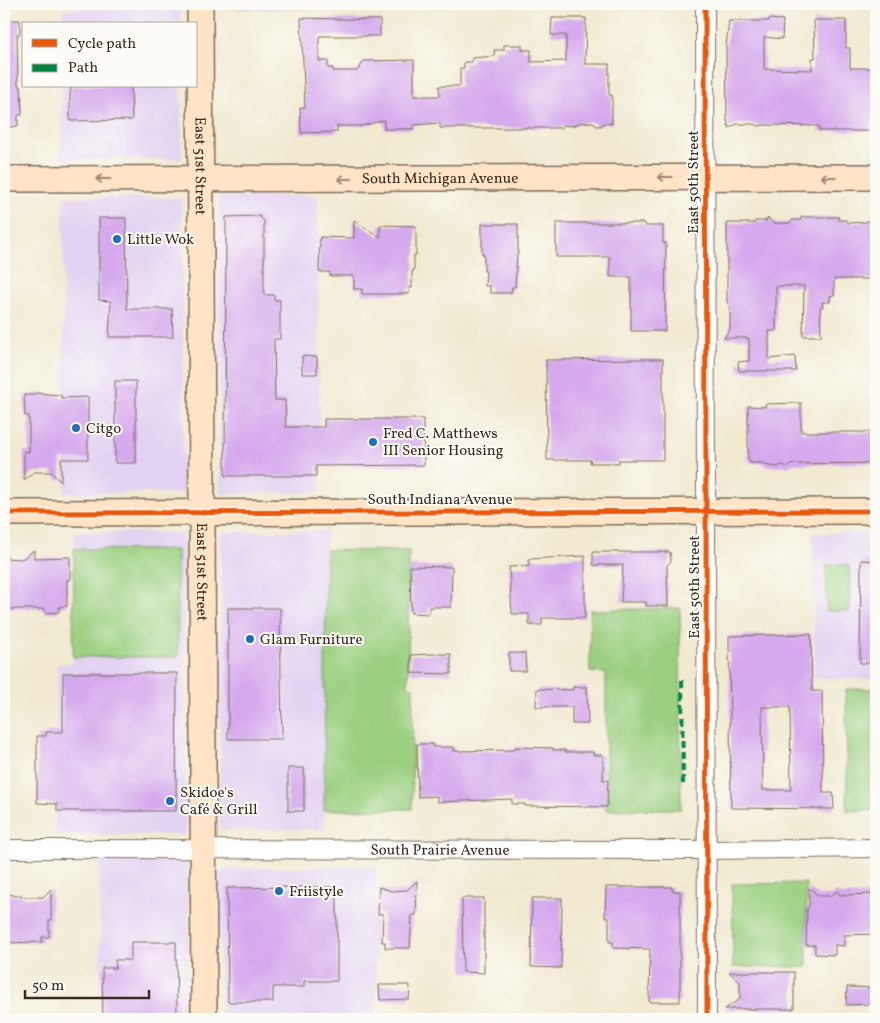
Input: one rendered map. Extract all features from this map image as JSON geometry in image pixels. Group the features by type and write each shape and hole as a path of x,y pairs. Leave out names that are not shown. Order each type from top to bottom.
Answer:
{"street":[{"name":"East 51st Street","path":"200,4 204,1019"},
{"name":"East 50th Street","path":"705,4 707,1019"},
{"name":"South Michigan Avenue","path":"4,179 876,177"},
{"name":"South Indiana Avenue","path":"4,513 876,511"},
{"name":"South Prairie Avenue","path":"4,849 707,850 876,848"}],"shaded area":[{"path":"103,4 181,4 181,22 62,22 63,9 102,9"},
{"path":"219,4 409,4 409,9 219,9"},
{"path":"62,88 181,88 182,159 61,159"},
{"path":"219,195 318,196 320,492 220,494"},
{"path":"63,197 182,198 184,493 64,493"},
{"path":"326,531 324,829 220,830 221,532"},
{"path":"74,532 183,533 187,835 55,834 57,664 73,664"},
{"path":"813,533 876,533 876,679 815,679"},
{"path":"100,858 189,859 188,1019 100,1019"},
{"path":"376,866 376,1019 221,1019 219,869"}],"green space":[{"path":"74,549 177,550 178,657 73,657"},
{"path":"326,550 409,551 408,686 413,687 412,809 324,810"},
{"path":"826,565 849,565 850,611 827,611"},
{"path":"680,608 681,809 606,810 606,673 590,672 590,610"},
{"path":"846,689 876,689 876,810 847,811"},
{"path":"806,883 807,967 733,967 732,884"}],"building":[{"path":"301,18 380,20 380,36 319,36 319,61 328,61 328,68 333,68 333,71 357,71 364,61 414,60 414,96 440,96 439,86 460,86 460,68 464,68 464,62 472,62 472,58 495,56 494,50 504,50 504,45 522,45 522,50 531,50 531,62 566,61 566,35 551,35 552,18 586,18 585,64 609,64 609,95 612,95 612,124 604,123 601,126 596,126 593,122 579,123 573,126 562,125 562,128 440,128 440,123 413,125 413,129 384,129 384,120 362,126 337,126 337,132 301,133 300,108 305,107"},
{"path":"769,19 783,20 782,39 764,37 764,69 812,70 812,58 815,58 814,20 846,20 846,48 850,48 850,68 876,68 876,124 870,124 871,131 819,131 819,126 758,126 753,124 737,124 729,128 727,120 726,46 729,21 769,21"},
{"path":"4,20 20,20 20,34 17,34 18,85 21,87 22,115 18,115 18,126 4,128 5,34"},
{"path":"71,88 131,88 132,120 70,121"},
{"path":"876,214 876,274 872,274 872,279 834,279 834,295 830,296 830,302 822,302 823,307 820,307 821,336 803,336 804,286 776,286 776,331 769,331 769,359 795,356 796,371 739,371 738,362 749,361 749,338 724,338 730,329 730,309 727,301 727,223 754,223 755,221 766,221 768,218 774,223 790,223 792,220 801,220 801,217 839,217 838,220 846,220 848,223 866,222"},
{"path":"259,216 264,221 264,295 274,295 274,300 280,300 280,339 274,339 275,400 285,400 286,427 324,427 324,419 423,419 424,465 316,466 316,476 225,476 226,217"},
{"path":"99,218 126,218 127,309 172,309 173,337 109,337 111,301 99,300"},
{"path":"354,220 380,237 380,225 416,226 416,255 414,255 412,288 409,287 409,294 362,294 362,289 354,289 354,276 330,276 330,272 319,272 320,237 354,238"},
{"path":"556,223 645,223 645,226 663,226 663,243 666,243 665,331 631,331 631,277 610,277 610,257 556,257"},
{"path":"482,224 518,224 515,287 512,287 511,293 490,293 490,286 485,286 486,271 484,271 484,254 482,254"},
{"path":"302,356 317,357 317,374 302,374"},
{"path":"663,359 663,460 619,460 619,463 590,463 591,460 547,460 546,360"},
{"name":"Citgo","path":"115,381 136,381 136,463 115,463"},
{"path":"35,393 61,395 61,398 88,397 88,459 61,459 61,482 51,472 34,472 24,480 24,451 29,452 29,416 25,416 24,395 33,395"},
{"path":"801,403 801,432 876,432 876,463 793,464 788,467 783,465 777,467 764,465 765,463 750,463 750,460 748,460 748,406 765,407 765,404"},
{"path":"34,550 34,558 70,557 70,579 67,580 67,606 59,607 59,612 45,613 45,609 6,609 6,604 4,604 4,558 22,559"},
{"path":"593,552 670,552 671,561 667,565 668,606 646,606 646,602 621,602 623,565 593,565"},
{"path":"585,556 585,618 542,618 542,625 529,625 529,614 512,614 509,567 529,566 529,559"},
{"path":"861,560 876,561 876,663 860,663"},
{"path":"410,566 452,567 451,607 429,607 429,614 411,613"},
{"path":"228,608 280,608 282,739 228,739"},
{"path":"811,634 812,691 822,691 823,793 833,793 834,809 731,808 729,636","holes":["762,707 790,707 791,790 763,790"]},
{"path":"509,653 525,653 526,671 509,671"},
{"path":"451,654 451,674 411,673 411,655"},
{"path":"63,673 177,673 176,811 57,811 57,804 37,803 37,736 46,736 46,732 63,732"},
{"path":"573,687 587,687 588,724 572,724 572,707 536,707 537,689 573,690"},
{"path":"417,744 433,744 433,747 454,747 454,751 515,750 515,747 553,748 553,750 565,750 565,752 593,752 593,755 603,755 603,780 608,780 607,807 525,806 525,804 512,804 512,799 437,802 437,796 418,797"},
{"path":"288,768 304,768 304,811 288,811"},
{"path":"417,881 416,915 412,915 410,948 385,948 385,942 382,942 383,914 378,914 379,887 391,891 407,890"},
{"path":"337,887 337,981 304,981 304,987 273,987 273,1002 228,1002 227,888"},
{"path":"606,887 672,887 672,891 680,891 680,1002 649,1002 650,949 613,948 613,942 609,942 609,918 605,917"},
{"path":"809,888 819,896 831,896 837,891 840,895 876,894 876,934 844,935 844,946 835,945 835,955 815,954 815,945 806,945"},
{"path":"51,889 49,937 42,937 42,942 4,943 4,899 11,894 24,897 43,897"},
{"path":"462,898 484,898 484,973 463,972"},
{"path":"532,898 562,898 561,968 531,967"},
{"path":"131,942 176,942 177,1019 103,1019 102,968 116,968 115,960 131,960"},
{"path":"729,972 794,972 794,1009 725,1009 740,999 740,982"},
{"path":"379,985 410,985 409,999 380,1000"},
{"path":"847,987 876,988 876,1004 846,1005"}],"marked path":[{"path":"682,680 683,788"}],"cycle path":[{"path":"705,4 707,1019"},
{"path":"4,513 876,511"}],"place":[{"name":"Little Wok","path":"117,239"},
{"name":"Citgo","path":"76,428"},
{"name":"Fred C. Matthews III Senior Housing","path":"373,442"},
{"name":"Glam Furniture","path":"250,639"},
{"name":"Skidoe's Café & Grill","path":"170,801"},
{"name":"Friistyle","path":"279,891"}]}
